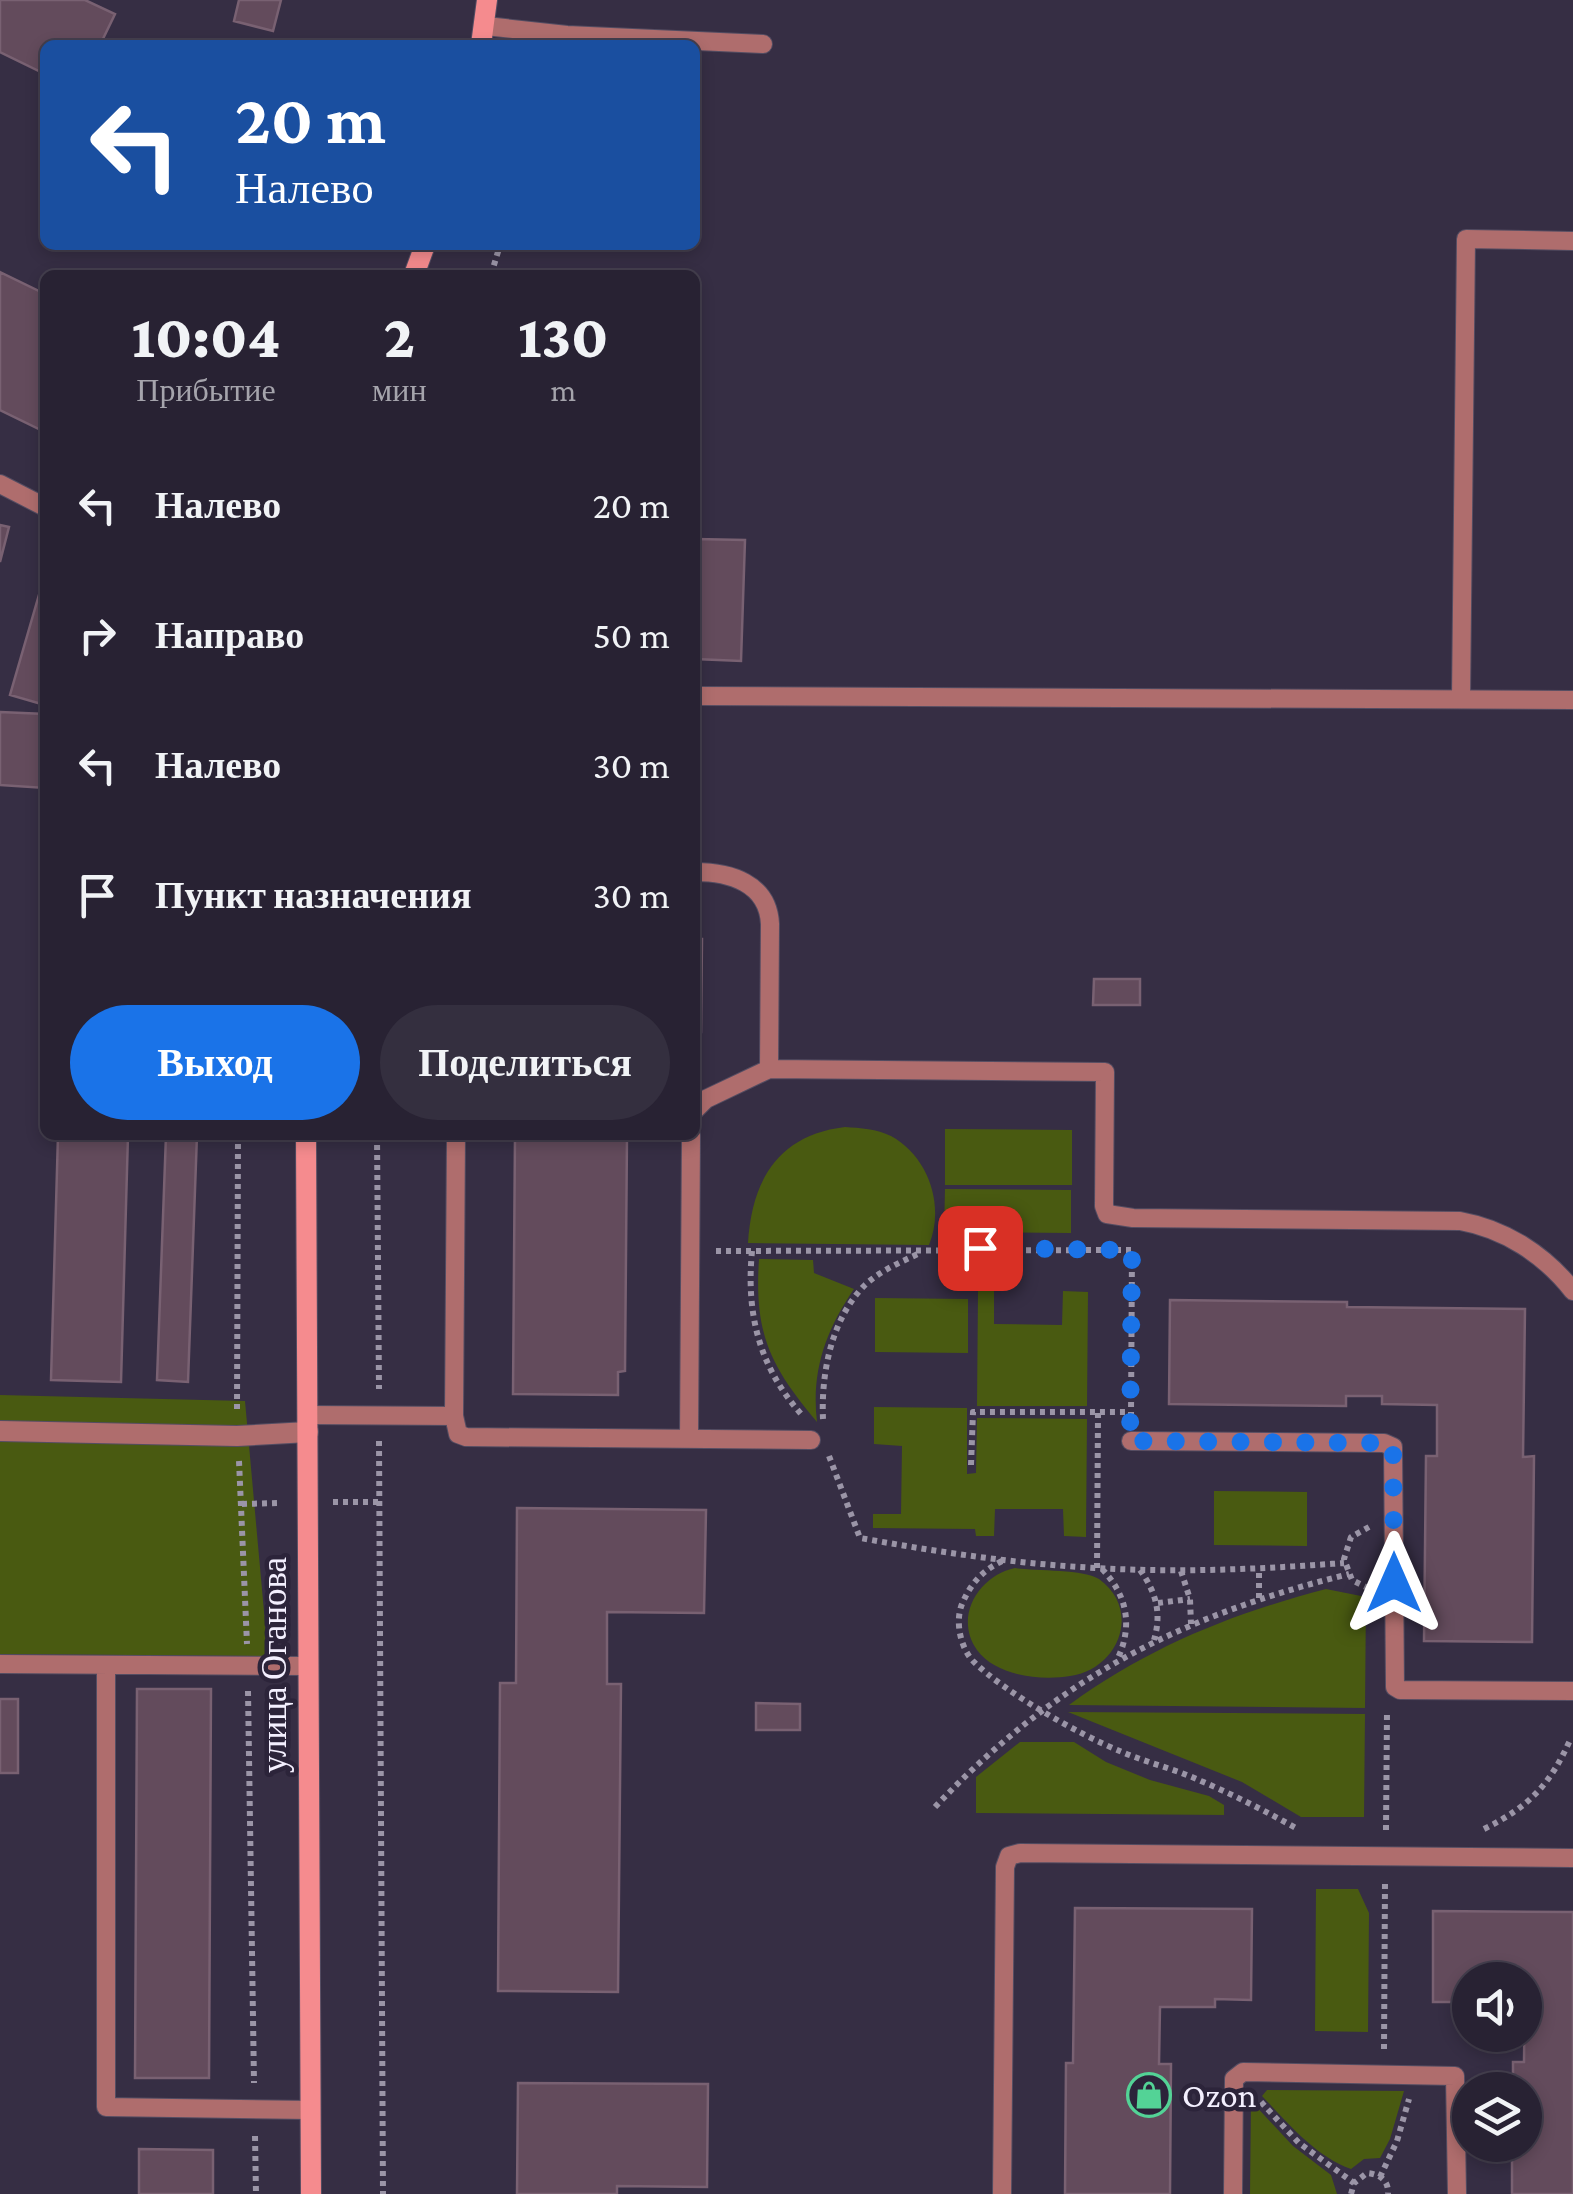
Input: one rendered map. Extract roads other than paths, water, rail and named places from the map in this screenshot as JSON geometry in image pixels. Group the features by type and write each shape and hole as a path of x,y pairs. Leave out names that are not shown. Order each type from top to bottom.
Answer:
{"main road":[{"path":"484,36 487,0"},
{"name":"улица Оганова","path":"306,1140 310,2194"}],"street":[{"path":"0,1431 237,1436 308,1423"}],"lane":[{"path":"484,36 676,40"},
{"path":"700,41 763,44"},
{"path":"1461,699 1466,240 1573,241"},
{"path":"0,484 40,505"},
{"path":"700,696 1573,700"},
{"path":"700,872 715,872 745,882 758,891 770,912 769,1069"},
{"path":"700,1105 769,1069 1105,1072 1107,1214 1132,1218 1460,1221 1486,1226 1511,1238 1558,1271 1573,1291"},
{"path":"456,1140 454,1416 458,1434 688,1438 818,1435"},
{"path":"688,1438 691,1140"},
{"path":"308,1423 378,1416 454,1416"},
{"path":"1130,1441 1393,1446 1395,1687 1573,1691"},
{"path":"0,1664 307,1666"},
{"path":"106,1665 106,2107 310,2110"},
{"path":"1002,2194 1005,1867 1009,1856 1020,1852 1573,1858"},
{"path":"1233,2194 1236,2075 1243,2072 1456,2076 1457,2194"}],"place":[{"name":"Ozon","path":"1149,2095"}]}
